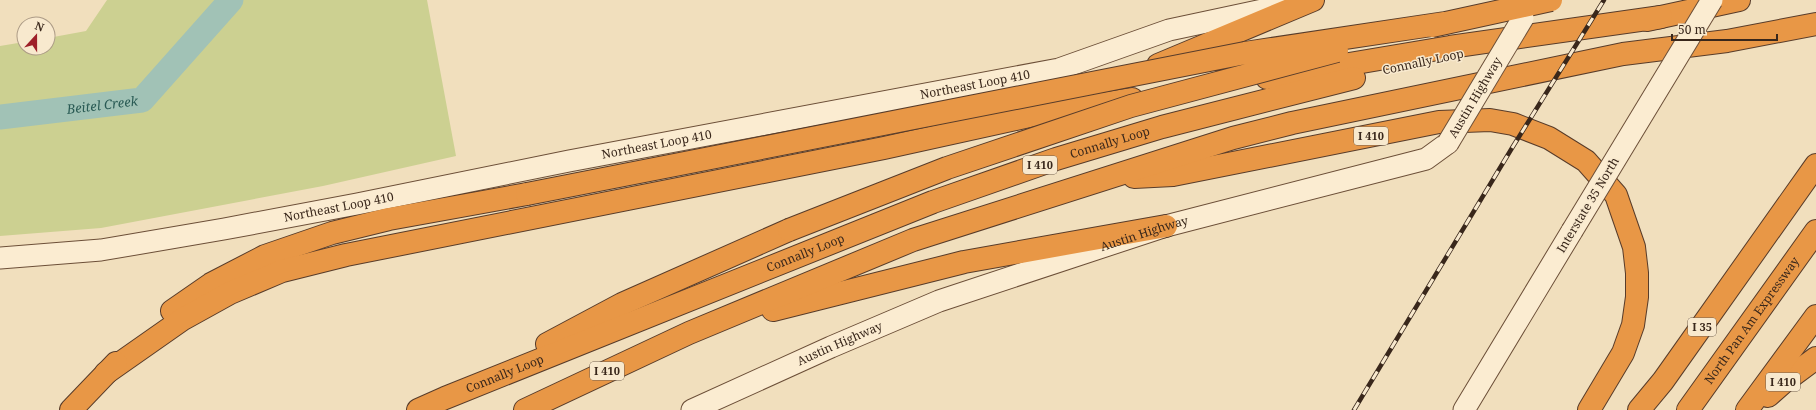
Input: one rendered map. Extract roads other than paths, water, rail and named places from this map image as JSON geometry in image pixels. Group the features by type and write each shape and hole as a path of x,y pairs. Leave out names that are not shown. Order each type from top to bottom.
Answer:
{"highway":[{"path":"1043,113 1313,0"},
{"name":"Connally Loop","path":"418,410 933,202 1056,159 1162,127 1329,83 1451,56 1661,17 1739,0"},
{"path":"76,405 106,373 167,314 211,284 265,256 332,234 389,219 527,194 1245,53 1445,22 1535,4"},
{"path":"106,373 183,319 230,294 282,271 346,255 884,148 1043,113 1304,72 1450,47 1661,17"},
{"path":"445,398 622,304 789,230 947,168 1131,106 1445,22"},
{"path":"1103,178 1233,138 1292,123 1623,54 1727,41 1816,24"},
{"name":"I 410","path":"525,410 689,333 913,240 1103,178 1173,175 1439,122 1490,120 1513,124 1549,138 1586,161 1616,195 1634,247 1637,273 1637,297 1633,325 1623,353 1589,410"},
{"name":"I 35","path":"1639,410 1668,374 1816,165"},
{"path":"689,333 964,262 1166,226"},
{"name":"North Pan Am Expressway","path":"1688,410 1816,231"},
{"path":"1747,410 1816,316"},
{"path":"1574,410 1623,353"},
{"name":"I 410","path":"1752,410 1785,381 1816,358"}],"main road":[{"name":"Northeast Loop 410","path":"0,258 101,250 224,229 576,160 1059,69 1169,30 1308,0"},
{"name":"Interstate 35 North","path":"1464,410 1712,0"},
{"name":"Austin Highway","path":"692,410 831,347 939,301 1166,226 1426,159 1448,143 1535,4"}],"waterway":[{"name":"Beitel Creek","path":"0,117 142,100 231,0"}],"railway":[{"path":"1354,410 1512,148 1604,0"}]}
